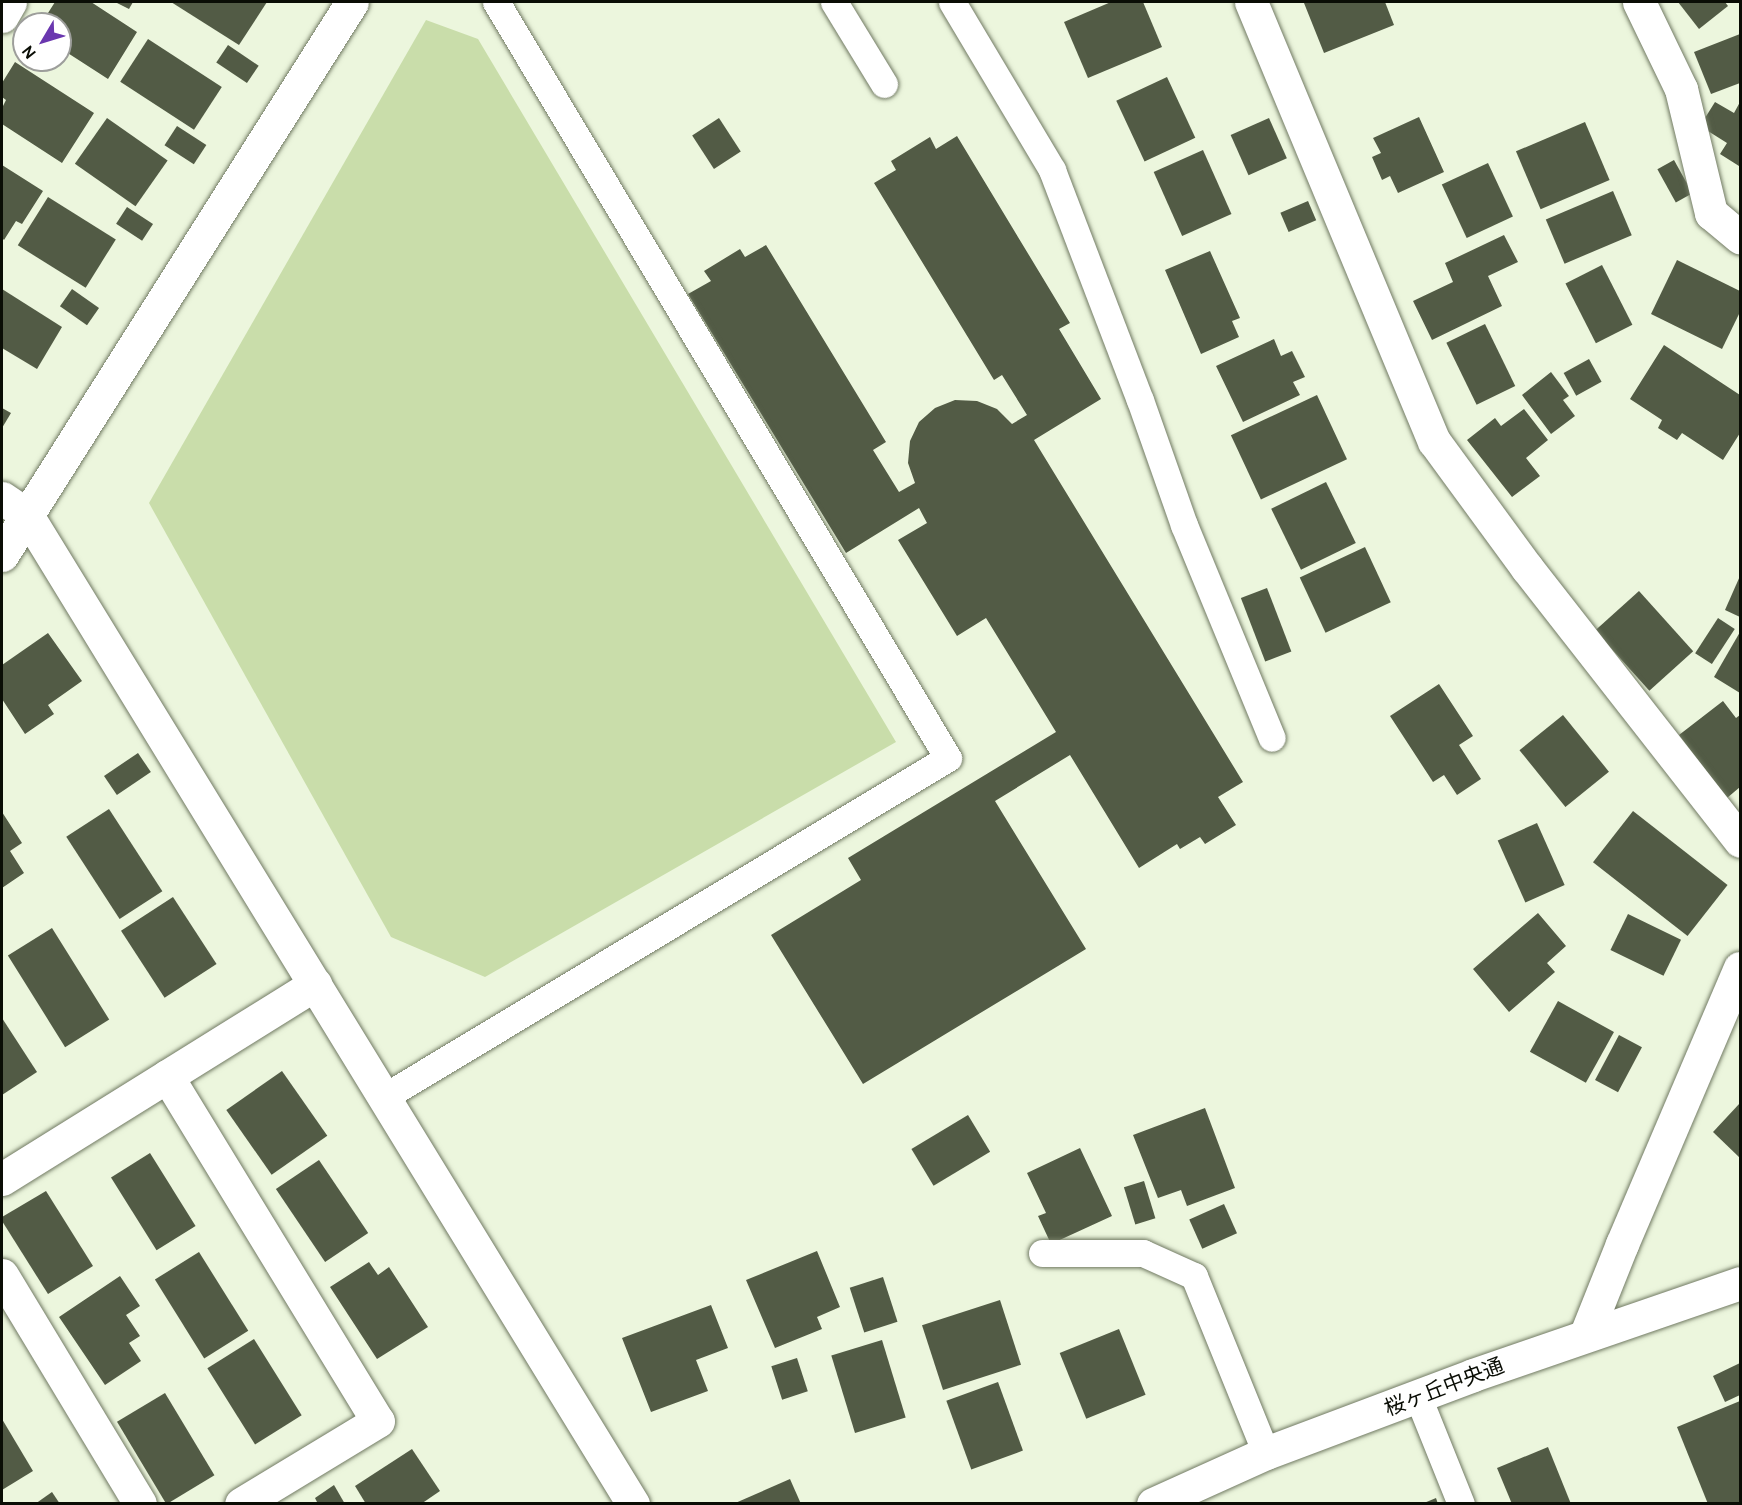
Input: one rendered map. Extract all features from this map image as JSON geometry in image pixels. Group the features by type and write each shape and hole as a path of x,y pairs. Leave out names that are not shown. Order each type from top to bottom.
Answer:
{"street":[{"path":"2,16 10,2"},
{"path":"2,555 14,506 352,2"},
{"path":"1251,2 1434,441 1527,568 1740,841"},
{"path":"1639,2 1681,89 1711,213 1740,237"},
{"path":"14,506 315,984 633,1503"},
{"path":"1586,1334 1740,968"},
{"path":"2,1179 315,984"},
{"path":"167,1076 378,1421 242,1503"},
{"path":"2,1275 140,1503"},
{"name":"桜ヶ丘中央通","path":"1153,1503 1266,1453 1586,1334 1740,1283"}],"lane":[{"path":"384,1097 948,758 496,2"},
{"path":"834,2 884,84"},
{"path":"952,2 1052,170 1140,400 1184,525 1272,738"},
{"path":"1042,1253 1143,1253 1194,1276 1266,1453"},
{"path":"1418,1397 1461,1503"}],"green space":[{"path":"426,20 478,39 896,742 485,977 391,937 149,503"}],"building":[{"path":"55,2 91,2 137,32 108,79 72,56 72,12 49,12"},
{"path":"115,2 133,2 129,9"},
{"path":"171,2 267,2 239,45"},
{"path":"1111,2 1143,2 1162,47 1088,78 1064,22"},
{"path":"1385,2 1394,25 1324,53 1304,3"},
{"path":"1678,2 1725,2 1728,6 1699,29"},
{"path":"1740,34 1740,83 1711,94 1694,52"},
{"path":"148,39 222,87 194,130 120,82"},
{"path":"228,45 259,66 247,83 216,62"},
{"path":"12,67 12,72 30,72 94,113 62,163 2,124 2,108 6,100 2,97 2,83"},
{"path":"1167,77 1195,138 1145,161 1116,101"},
{"path":"1715,102 1734,113 1740,102 1739,166 1720,154 1727,143 1700,126"},
{"path":"1419,117 1444,172 1398,193 1390,176 1382,180 1372,157 1381,153 1373,138"},
{"path":"107,118 168,160 135,206 75,164"},
{"path":"719,118 741,152 714,169 692,135"},
{"path":"1269,118 1287,158 1249,175 1231,135"},
{"path":"1585,122 1610,180 1541,209 1516,151"},
{"path":"177,126 206,145 194,164 164,145"},
{"path":"957,136 1070,323 1059,329 1101,399 1034,440 1243,782 1218,797 1236,825 1205,844 1200,837 1180,849 1177,844 1139,868 1070,755 995,801 1086,949 863,1084 771,935 861,880 848,858 1056,732 986,618 957,636 898,540 927,523 919,508 846,553 688,294 711,281 704,271 740,249 745,257 766,245 886,442 873,450 899,492 915,483 908,463 910,441 919,422 935,408 955,400 977,401 997,409 1012,424 1027,415 1002,375 994,380 874,183 896,170 891,161 930,137 936,149"},
{"path":"1203,150 1231,214 1182,236 1154,172"},
{"path":"1674,160 1692,193 1676,202 1657,169"},
{"path":"1488,163 1513,216 1467,238 1442,185"},
{"path":"2,165 43,191 22,224 16,221 4,240 2,238"},
{"path":"1613,191 1632,235 1565,264 1546,220"},
{"path":"48,197 116,239 86,288 18,245"},
{"path":"1308,201 1316,220 1289,232 1280,213"},
{"path":"127,207 153,224 142,241 116,224"},
{"path":"1504,235 1518,262 1488,276 1502,306 1432,340 1413,301 1453,282 1445,263"},
{"path":"1210,251 1240,318 1232,321 1239,337 1201,354 1165,270"},
{"path":"1677,260 1740,291 1740,312 1722,349 1651,314"},
{"path":"1602,265 1632,325 1596,343 1565,284"},
{"path":"2,289 62,327 37,369 2,348"},
{"path":"72,289 99,308 87,325 60,306"},
{"path":"1485,324 1515,386 1477,405 1446,343"},
{"path":"1274,339 1281,356 1292,351 1305,377 1293,382 1300,395 1243,422 1216,366"},
{"path":"1664,345 1740,395 1740,433 1723,460 1682,433 1677,440 1658,428 1662,420 1630,399"},
{"path":"1589,359 1602,382 1576,396 1564,373"},
{"path":"1551,372 1569,396 1563,400 1575,416 1551,434 1522,395"},
{"path":"1317,395 1347,459 1261,499 1231,435"},
{"path":"2,408 11,413 2,428"},
{"path":"1524,409 1548,440 1526,458 1540,476 1512,497 1467,440 1495,418 1501,426"},
{"path":"1326,482 1356,543 1301,570 1271,509"},
{"path":"1365,547 1391,602 1326,633 1300,577"},
{"path":"1740,576 1740,617 1725,610"},
{"path":"1267,588 1291,651 1265,662 1241,598"},
{"path":"1639,591 1693,651 1649,691 1595,630"},
{"path":"1718,618 1735,629 1712,664 1695,653"},
{"path":"1740,632 1740,693 1714,677"},
{"path":"48,633 82,681 48,705 54,714 25,734 2,699 2,665"},
{"path":"1439,684 1473,736 1459,745 1481,779 1457,795 1444,775 1433,782 1390,716"},
{"path":"1723,701 1736,718 1740,715 1740,787 1727,798 1679,735"},
{"path":"1563,715 1609,772 1565,807 1519,750"},
{"path":"138,753 151,772 117,795 104,776"},
{"path":"109,809 162,891 120,919 66,837"},
{"path":"1633,811 1728,885 1688,936 1593,862"},
{"path":"2,812 22,843 10,851 24,873 2,888"},
{"path":"1537,823 1565,885 1525,903 1498,840"},
{"path":"173,897 217,964 165,998 121,931"},
{"path":"1538,913 1566,946 1547,963 1555,972 1509,1012 1473,969"},
{"path":"1628,914 1681,940 1663,976 1610,950"},
{"path":"52,928 109,1020 65,1047 8,956"},
{"path":"1558,1001 1614,1032 1586,1083 1530,1052"},
{"path":"2,1018 37,1072 2,1095"},
{"path":"1619,1035 1642,1047 1618,1092 1595,1080"},
{"path":"282,1071 327,1136 272,1175 226,1110"},
{"path":"1740,1103 1740,1158 1713,1132"},
{"path":"1205,1108 1235,1188 1187,1206 1181,1190 1158,1198 1133,1135"},
{"path":"968,1115 990,1152 934,1186 911,1149"},
{"path":"1080,1148 1112,1216 1051,1244 1038,1216 1046,1213 1027,1173"},
{"path":"150,1153 196,1226 157,1250 111,1177"},
{"path":"319,1160 368,1233 325,1262 276,1189"},
{"path":"1144,1181 1155,1218 1135,1224 1124,1187"},
{"path":"46,1191 93,1266 48,1294 2,1221 2,1217"},
{"path":"1224,1204 1237,1233 1202,1249 1189,1219"},
{"path":"817,1251 840,1307 817,1317 822,1329 775,1348 746,1280"},
{"path":"199,1252 248,1331 204,1358 155,1280"},
{"path":"369,1262 378,1275 389,1267 428,1327 377,1359 330,1287"},
{"path":"120,1276 140,1306 126,1315 140,1336 129,1343 141,1361 105,1385 59,1317"},
{"path":"883,1277 898,1322 864,1333 850,1288"},
{"path":"1000,1300 1021,1365 943,1390 922,1325"},
{"path":"711,1305 728,1348 696,1360 708,1391 651,1412 622,1338"},
{"path":"1119,1329 1146,1395 1086,1419 1060,1353"},
{"path":"254,1339 302,1415 255,1444 207,1368"},
{"path":"882,1340 906,1417 855,1433 831,1355"},
{"path":"797,1358 808,1391 782,1400 771,1366"},
{"path":"1740,1363 1740,1395 1725,1402 1713,1376"},
{"path":"998,1382 1023,1451 971,1469 946,1401"},
{"path":"165,1393 214,1475 166,1504 117,1422"},
{"path":"1740,1401 1740,1504 1708,1504 1677,1427"},
{"path":"2,1419 33,1471 2,1490"},
{"path":"1548,1447 1571,1504 1512,1504 1497,1468"},
{"path":"412,1449 440,1491 421,1504 366,1504 355,1486"},
{"path":"790,1479 801,1504 733,1504"},
{"path":"334,1485 345,1504 318,1504 315,1498"},
{"path":"52,1492 60,1504 35,1504"},
{"path":"1436,1498 1438,1504 1424,1504 1424,1503"}]}
